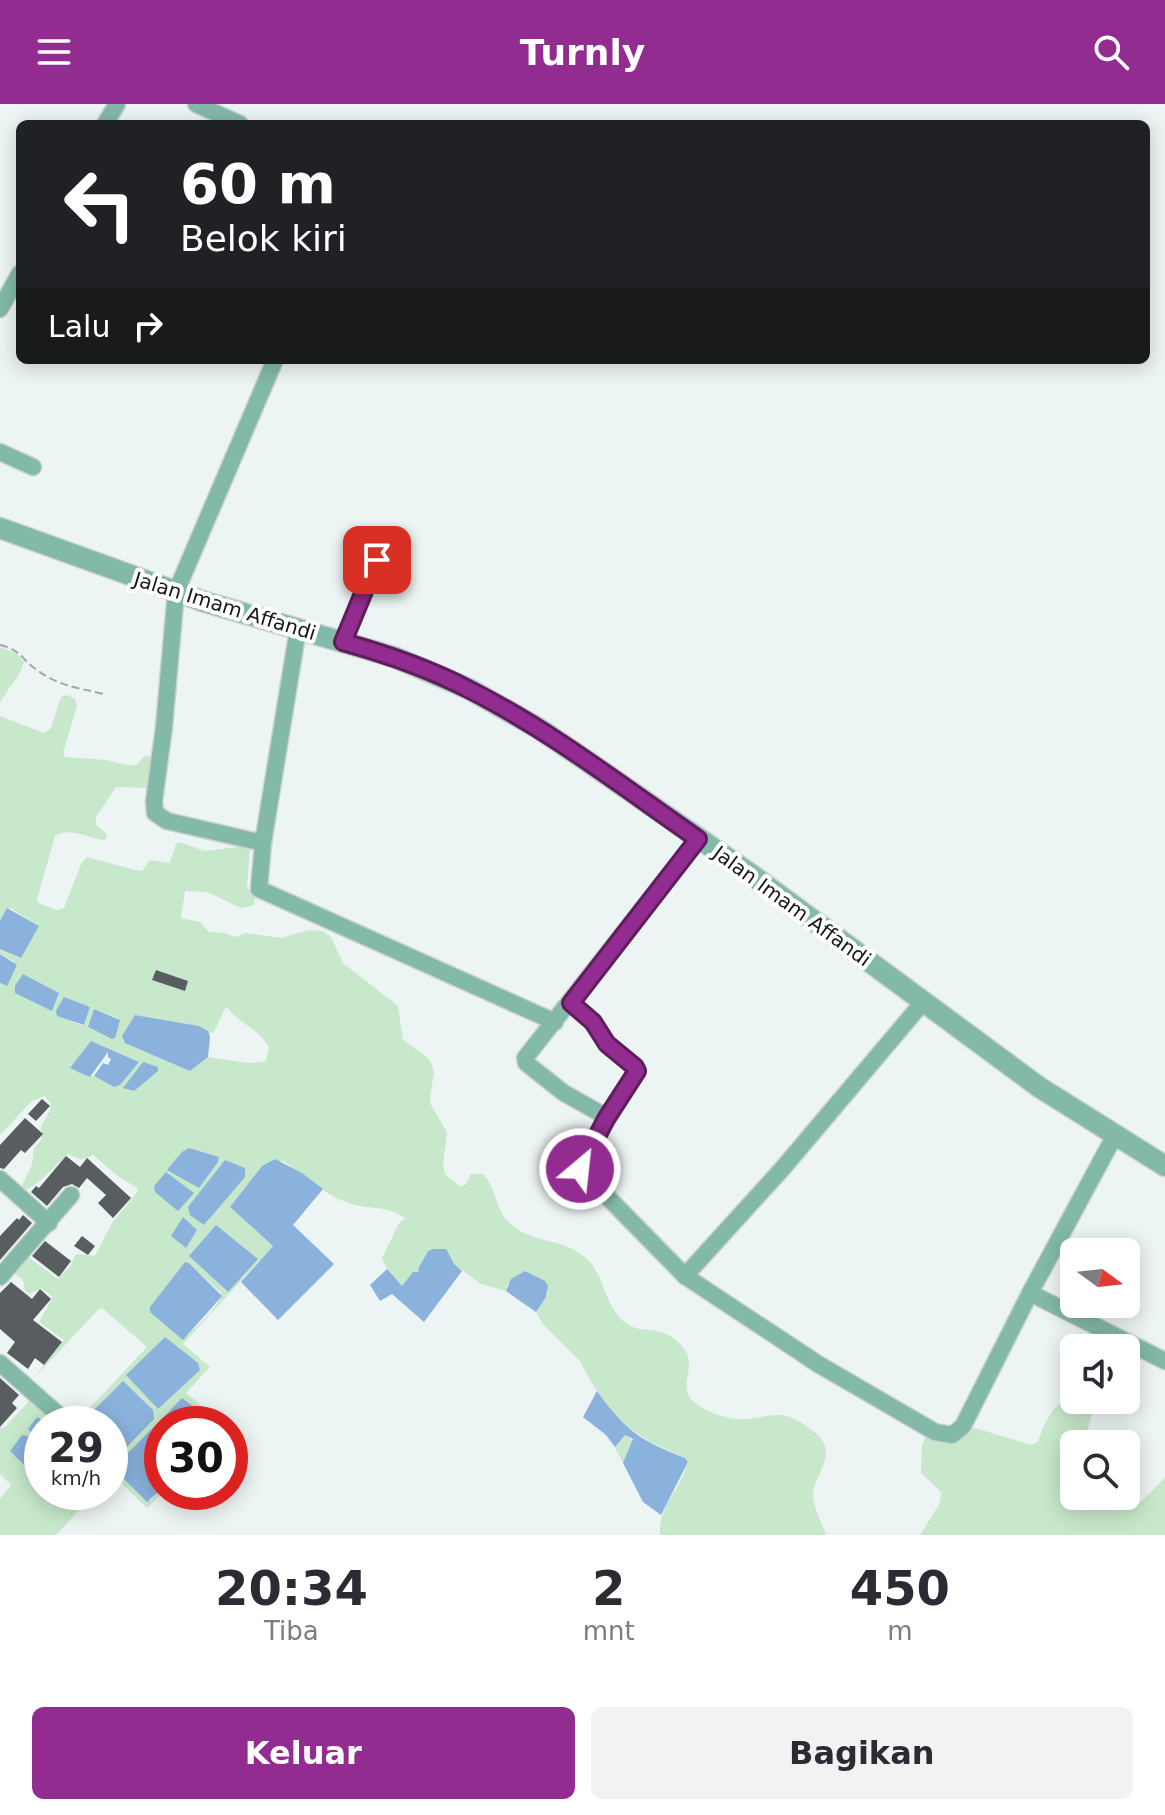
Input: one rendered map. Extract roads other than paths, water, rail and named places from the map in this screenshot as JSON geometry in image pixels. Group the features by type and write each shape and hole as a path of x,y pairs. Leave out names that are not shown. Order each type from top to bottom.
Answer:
{"street":[{"path":"196,104 231,120"},
{"path":"0,309 16,280"},
{"path":"263,843 184,826 155,813 176,592 273,364"},
{"path":"0,452 33,467"},
{"name":"Jalan Imam Affandi","path":"0,528 176,592 405,661 480,695 559,742 752,875 1039,1087 1165,1166"},
{"path":"298,629 263,843 260,891 555,1022"},
{"path":"606,1119 564,1093 526,1063 526,1056 698,839"},
{"path":"685,1276 783,1168 924,1001"},
{"path":"571,1003 593,1022 607,1044 637,1071 606,1119 580,1169 685,1276 818,1364 935,1432 948,1436 963,1426 1115,1135"},
{"path":"0,1179 49,1223"},
{"path":"0,1277 71,1195"},
{"path":"1030,1293 1165,1361"},
{"path":"0,1363 49,1406"}],"lane":[{"path":"343,642 388,533"}],"water":[{"path":"7,908 39,926 21,958 0,949 0,921"},
{"path":"0,954 17,965 7,986 0,983"},
{"path":"23,974 59,993 52,1011 15,993 15,986"},
{"path":"64,997 90,1007 84,1025 57,1016 56,1011"},
{"path":"94,1009 120,1020 115,1038 88,1027"},
{"path":"135,1015 199,1026 208,1031 208,1057 190,1071 125,1043 122,1036"},
{"path":"91,1041 139,1062 120,1085 114,1087 94,1076 103,1063 108,1065 111,1059 108,1052 90,1077 70,1068"},
{"path":"143,1062 158,1067 158,1071 134,1091 123,1088"},
{"path":"189,1148 219,1157 199,1188 167,1170"},
{"path":"275,1159 302,1173 323,1189 293,1225 334,1264 278,1320 241,1282 273,1246 230,1207 262,1166"},
{"path":"225,1160 245,1168 245,1177 204,1225 190,1215 188,1207"},
{"path":"166,1172 194,1193 178,1211 155,1192 154,1186"},
{"path":"183,1217 197,1230 186,1248 171,1236"},
{"path":"216,1225 258,1259 228,1292 189,1256"},
{"path":"446,1249 462,1271 424,1322 392,1294 380,1301 370,1285 387,1269 402,1286 413,1272 419,1272 428,1251"},
{"path":"185,1262 222,1296 183,1340 150,1312 150,1307"},
{"path":"525,1271 545,1281 548,1286 546,1297 536,1312 506,1291 511,1279"},
{"path":"165,1337 198,1363 200,1370 161,1406 155,1406 126,1375"},
{"path":"123,1381 149,1406 144,1406 144,1429 128,1446 128,1406 98,1406"},
{"path":"597,1391 635,1433 688,1462 661,1515 643,1502 623,1463 633,1439 625,1435 615,1447 606,1435 583,1417"},
{"path":"182,1398 193,1406 174,1406"},
{"path":"22,1435 24,1435 24,1465 10,1451"},
{"path":"144,1437 144,1499 128,1483 128,1453"}]}
